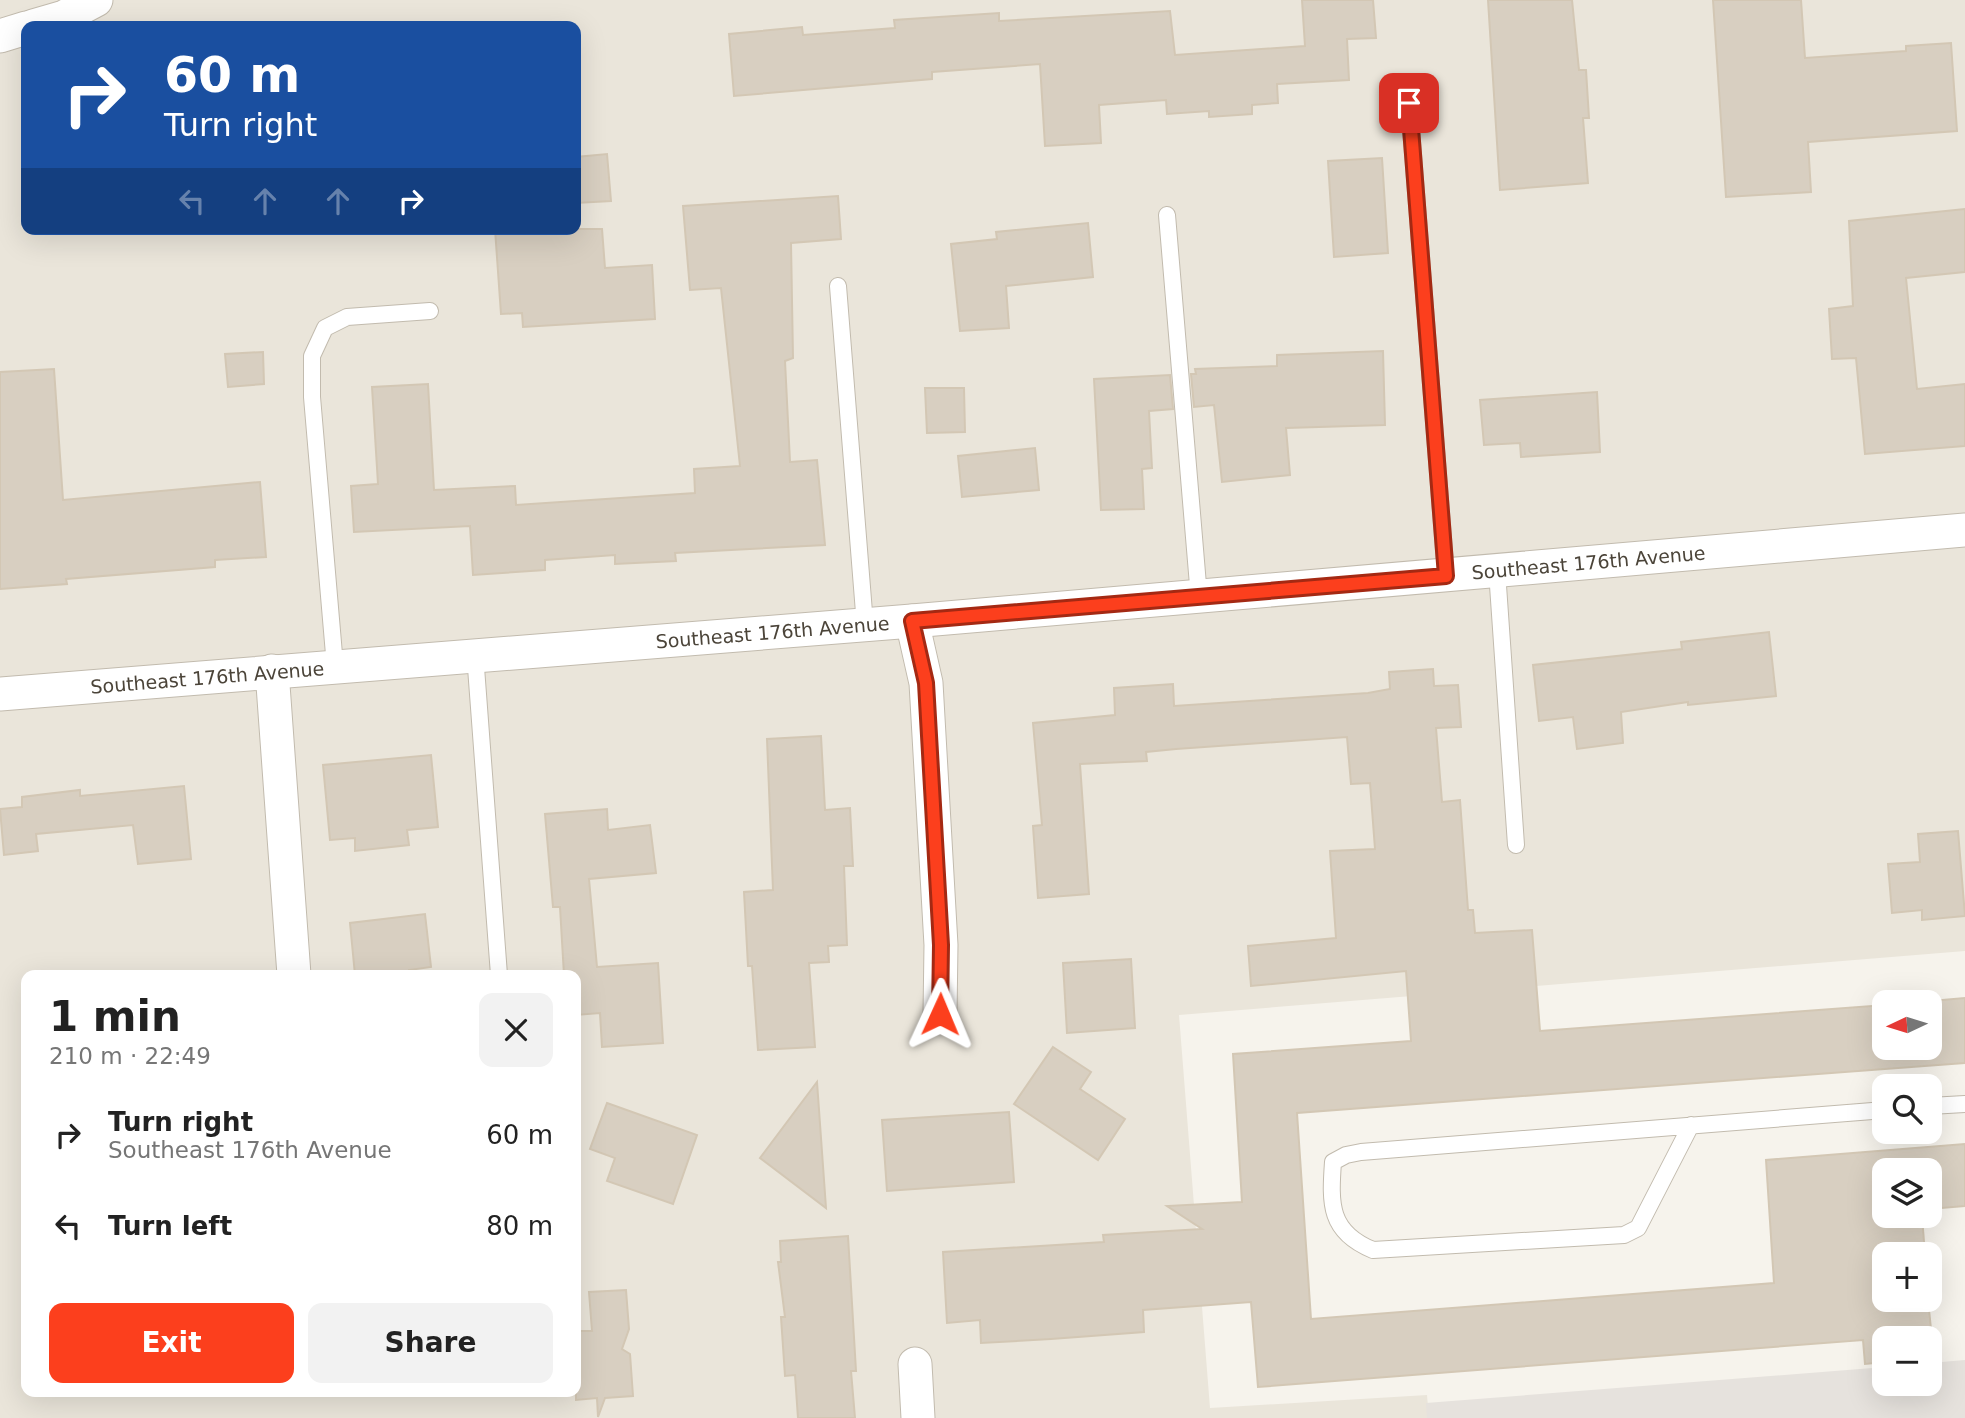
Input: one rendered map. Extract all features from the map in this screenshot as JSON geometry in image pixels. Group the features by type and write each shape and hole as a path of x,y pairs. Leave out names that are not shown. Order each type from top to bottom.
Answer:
{"street":[{"path":"50,21 64,17 96,0"},
{"path":"0,36 21,30"},
{"name":"Southeast 176th Avenue","path":"0,694 475,654 865,625 1965,530"},
{"path":"912,621 926,683 941,945 940,1014"},
{"path":"272,671 294,970"},
{"path":"915,1364 918,1418"}],"lane":[{"path":"1409,103 1446,576"},
{"path":"1167,215 1199,597"},
{"path":"838,286 865,625"},
{"path":"335,666 312,397 312,356 325,328 347,317 430,311"},
{"path":"1497,571 1516,845"},
{"path":"475,654 499,970"},
{"path":"1942,1105 1965,1104"},
{"path":"1692,1125 1638,1228 1624,1235 1373,1250 1356,1243 1342,1230 1331,1200 1334,1162 1346,1155 1692,1125 1872,1111"}],"shaded area":[{"path":"0,0 1965,0 1965,951 1179,1015 1210,1408 1427,1395 1429,1418 0,1418"},
{"path":"1965,1360 1965,1418 1427,1418 1426,1403 1872,1368 1872,1396 1942,1396 1942,1362"}],"building":[{"path":"1302,0 1373,0 1376,38 1347,39 1349,80 1277,84 1278,103 1252,105 1252,114 1209,117 1209,111 1167,114 1166,100 1099,105 1101,143 1045,146 1040,64 932,72 932,79 734,96 729,34 802,27 803,35 895,28 894,20 999,13 999,21 1170,11 1175,55 1305,46"},
{"path":"1488,0 1572,0 1579,70 1586,70 1589,118 1583,118 1588,183 1500,190"},
{"path":"1713,0 1801,0 1805,58 1906,51 1906,46 1951,43 1957,131 1808,142 1811,192 1726,197"},
{"path":"607,154 611,201 581,203 581,157"},
{"path":"1382,158 1388,253 1334,257 1328,161"},
{"path":"838,196 841,239 791,243 793,358 785,361 790,462 817,460 825,545 675,553 676,561 615,564 615,555 545,560 545,570 473,575 470,526 354,532 351,486 378,484 372,387 428,384 434,490 515,486 516,505 695,493 694,469 740,466 721,288 690,290 683,206"},
{"path":"1965,209 1965,272 1906,278 1917,389 1965,384 1965,446 1865,454 1856,358 1832,359 1829,309 1853,306 1849,221"},
{"path":"1088,223 1093,277 1006,286 1009,328 960,331 951,244 997,239 996,232"},
{"path":"581,229 602,229 605,268 652,265 655,319 523,327 522,313 501,314 495,235 581,235"},
{"path":"1383,351 1385,425 1286,428 1290,475 1222,482 1214,405 1194,407 1191,374 1196,374 1195,369 1277,366 1277,355"},
{"path":"263,352 264,384 228,387 225,354"},
{"path":"54,369 63,500 260,482 266,557 215,560 215,567 66,579 67,584 0,589 0,372"},
{"path":"1170,375 1173,409 1149,411 1152,468 1142,469 1144,509 1101,510 1094,379"},
{"path":"925,388 964,388 965,432 927,433"},
{"path":"1597,392 1600,452 1521,457 1520,443 1484,445 1480,400"},
{"path":"1035,448 1039,490 962,497 958,456"},
{"path":"1769,632 1776,696 1688,705 1688,702 1621,712 1623,743 1577,749 1573,717 1539,721 1533,665 1682,649 1681,642"},
{"path":"1433,669 1434,686 1458,685 1461,727 1436,728 1442,802 1460,800 1468,910 1473,910 1475,933 1532,930 1540,1031 1872,1006 1872,1060 1942,1060 1942,1000 1965,998 1965,1063 1297,1113 1311,1319 1774,1283 1766,1160 1965,1144 1965,1206 1942,1208 1942,1158 1872,1158 1872,1228 1923,1228 1924,1242 1872,1242 1872,1312 1929,1312 1931,1326 1872,1326 1872,1363 1865,1364 1863,1340 1258,1387 1251,1302 1143,1310 1144,1332 1051,1339 981,1343 980,1320 947,1323 943,1252 1104,1242 1103,1235 1202,1229 1167,1206 1242,1202 1233,1054 1411,1041 1406,971 1251,986 1248,946 1336,938 1330,851 1375,849 1370,783 1351,784 1347,737 1146,752 1147,761 1080,764 1089,894 1038,898 1033,826 1042,825 1033,723 1115,715 1114,688 1173,684 1174,706 1368,693 1390,689 1389,672"},
{"path":"821,736 825,810 850,808 853,866 844,866 847,945 828,946 829,962 809,963 815,1047 758,1050 752,966 748,966 744,892 773,890 767,739"},
{"path":"431,755 438,827 407,830 409,845 355,851 355,838 330,840 323,765"},
{"path":"184,786 191,859 138,864 133,825 36,834 38,851 4,855 0,809 22,807 22,797 80,790 80,796"},
{"path":"607,809 608,830 650,825 656,873 589,879 597,967 658,963 663,1043 602,1047 600,1013 581,1015 581,970 564,970 560,907 553,907 545,814"},
{"path":"1958,831 1965,916 1922,920 1922,910 1892,913 1888,864 1920,862 1918,834"},
{"path":"425,914 431,967 409,970 355,970 350,923"},
{"path":"1131,959 1135,1028 1067,1033 1063,963"},
{"path":"1053,1047 1091,1072 1080,1089 1125,1119 1098,1160 1014,1104"},
{"path":"817,1082 826,1208 760,1158"},
{"path":"607,1103 697,1135 673,1204 607,1181 615,1158 590,1149"},
{"path":"1009,1112 1014,1182 887,1191 882,1120"},
{"path":"848,1236 856,1371 851,1371 855,1418 798,1418 795,1375 785,1376 781,1317 785,1317 778,1262 781,1262 780,1241"},
{"path":"626,1290 629,1329 622,1349 630,1354 633,1396 605,1398 598,1417 597,1398 576,1400 576,1397 581,1397 581,1331 592,1331 589,1292"}],"route":[{"path":"940,1014 941,945 926,683 912,621 1446,576 1409,103"}]}
